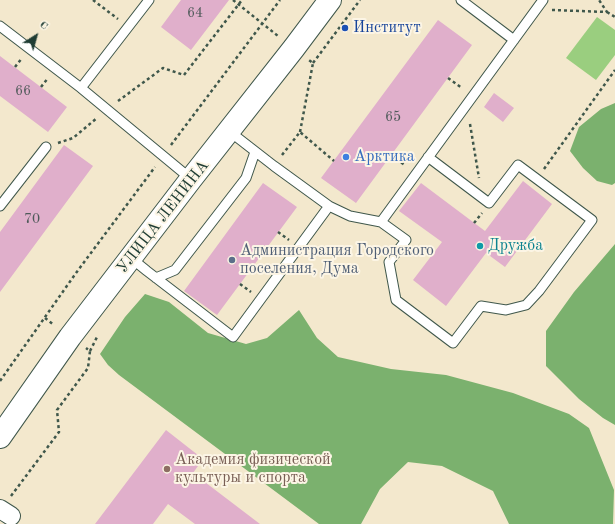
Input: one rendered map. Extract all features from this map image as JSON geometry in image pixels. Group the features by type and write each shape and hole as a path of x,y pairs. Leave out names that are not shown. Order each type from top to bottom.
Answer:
{"street":[{"name":"УЛИЦА ЛЕНИНА","path":"0,437 70,337 330,0"}],"lane":[{"path":"81,88 149,0"},
{"path":"460,0 514,40"},
{"path":"381,222 543,0"},
{"path":"0,26 81,88 191,179"},
{"path":"229,131 329,206 350,216 381,222 406,240 389,262 396,300 453,343 481,306 506,310 526,305 539,291 592,220 518,165 489,203 428,158"},
{"path":"0,206 46,148"},
{"path":"156,278 175,270 246,178 255,152"},
{"path":"131,258 233,337 329,206"}],"path":[{"path":"93,0 128,27"},
{"path":"233,0 263,24"},
{"path":"46,148 73,138 107,109 163,68 184,75 242,0"},
{"path":"0,381 44,318 163,156 280,0"},
{"path":"313,63 360,0"},
{"path":"599,0 607,12 615,17"},
{"path":"536,10 607,12"},
{"path":"537,179 615,70"},
{"path":"467,105 482,198"},
{"path":"274,166 300,132 334,161"},
{"path":"390,156 417,173"},
{"path":"4,511 59,432 57,410 88,368 90,351 44,318"}],"green space":[{"path":"597,17 615,30 615,55 596,80 566,58"},
{"path":"615,103 615,183 612,185 597,181 583,168 570,151 579,127 601,109"},
{"path":"615,244 615,425 603,418 579,399 546,366 546,331 574,292"},
{"path":"145,294 169,302 208,333 246,344 267,338 299,310 317,338 338,357 391,369 446,375 513,393 569,414 589,428 614,490 613,524 509,524 493,491 442,466 408,462 380,489 361,524 319,524 119,375 108,365 100,354 125,317"}],"building":[{"path":"181,0 229,0 191,50 161,27"},
{"path":"438,20 472,45 356,203 321,178"},
{"path":"0,56 67,107 48,132 0,96"},
{"path":"494,93 514,108 503,122 484,107"},
{"path":"64,145 93,166 0,292 0,232"},
{"name":"Дружба","path":"523,181 552,204 505,267 486,253 446,306 413,280 442,242 399,211 421,183 485,231"},
{"name":"Администрация Городского поселения, Дума","path":"263,183 297,207 217,315 184,291"},
{"name":"Академия физической культуры и спорта","path":"166,430 203,459 193,473 260,524 195,524 168,504 153,524 95,524"}],"place":[{"name":"Институт","path":"345,28"},
{"name":"Арктика","path":"346,157"},
{"name":"Дружба","path":"480,246"},
{"name":"Администрация Городского поселения, Дума","path":"232,260"},
{"name":"Академия физической культуры и спорта","path":"167,469"}]}
